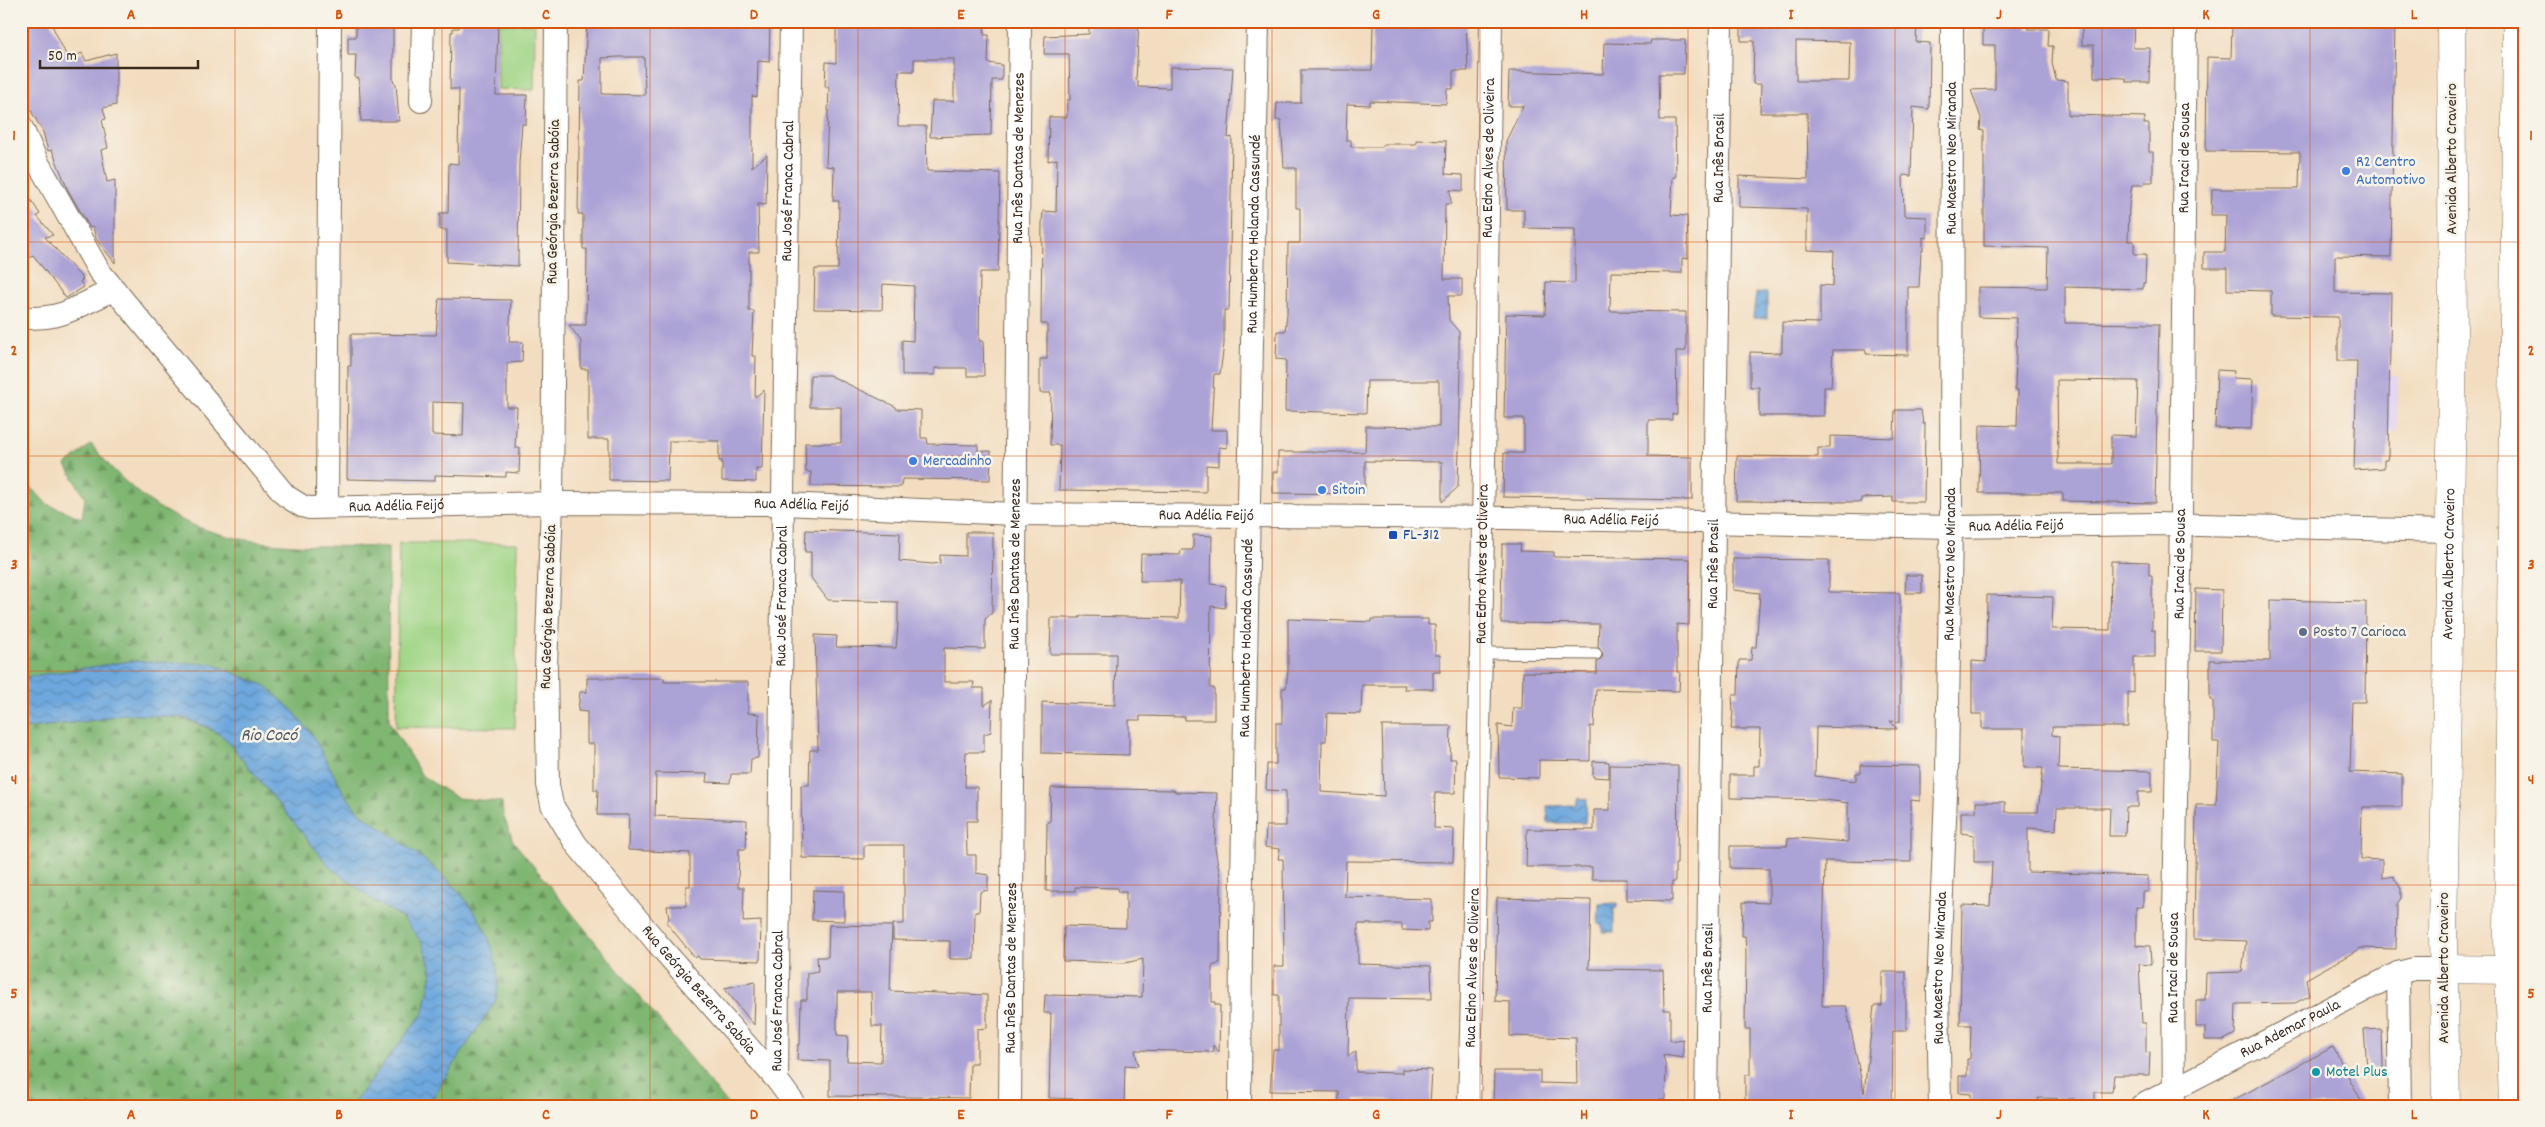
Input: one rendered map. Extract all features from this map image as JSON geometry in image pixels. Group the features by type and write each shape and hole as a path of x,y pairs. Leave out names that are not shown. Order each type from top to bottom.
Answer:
{"main road":[{"name":"Avenida Alberto Craveiro","path":"2446,1106 2443,969 2453,334 2451,21"},
{"path":"2513,1106 2509,970 2518,604 2517,21"},
{"path":"2443,969 2509,970"}],"street":[{"path":"327,507 330,21"},
{"path":"421,100 423,21"},
{"name":"Rua Geórgia Bezerra Sabóia","path":"556,21 552,503 546,666 548,785 552,805 569,835 658,944 777,1080 796,1106"},
{"name":"Rua José Franca Cabral","path":"777,1080 783,504 792,21"},
{"name":"Rua Inês Dantas de Menezes","path":"1010,1106 1020,21"},
{"name":"Rua Humberto Holanda Cassundé","path":"1240,1106 1258,21"},
{"name":"Rua Edno Alves de Oliveira","path":"1469,1106 1481,654 1491,21"},
{"name":"Rua Inês Brasil","path":"1706,1106 1721,21"},
{"name":"Rua Maestro Neo Miranda","path":"1940,1106 1938,990 1947,770 1950,527 1952,21"},
{"name":"Rua Iraci de Sousa","path":"2174,1097 2173,974 2181,525 2186,21"},
{"name":"Rua Adélia Feijó","path":"21,126 37,161 85,249 115,290 286,496 302,506 552,503 783,504 1015,514 1715,521 1950,527 2181,525 2449,531"},
{"path":"21,318 43,318 65,313 94,298 115,290"},
{"name":"Rua Ademar Paula","path":"2141,1106 2174,1097 2398,973 2414,969 2443,969"},
{"path":"2398,973 2400,1106"}],"lane":[{"path":"1481,654 1596,654"}],"shaded area":[{"path":"2354,376 2398,376 2397,432 2353,431"}],"green space":[{"path":"498,23 535,24 534,90 498,89"},
{"path":"91,444 123,479 156,505 189,524 225,535 262,542 388,547 389,721 422,776 457,798 502,802 503,815 513,841 729,1106 427,1106 496,1000 454,885 358,811 345,795 294,712 266,686 212,664 131,661 21,678 21,477 47,504 82,518 85,498 66,465"},
{"path":"399,543 517,543 515,728 396,727"},
{"path":"122,714 163,716 187,720 212,730 225,738 330,867 376,902 403,918 423,944 432,972 424,1012 351,1106 21,1106 21,729 96,720"}],"water":[{"path":"1756,293 1767,293 1767,319 1753,318"},
{"name":"Rio Cocó","path":"131,661 212,664 266,686 294,712 313,736 345,795 358,811 439,872 473,909 485,931 494,955 498,977 496,1000 427,1106 351,1106 424,1012 432,972 423,944 403,918 376,902 330,867 225,738 208,727 180,717 122,714 96,720 21,729 21,678"},
{"path":"1578,798 1587,799 1585,823 1548,823 1547,806 1575,805"},
{"path":"1617,903 1617,908 1614,908 1614,932 1602,932 1602,924 1598,924 1599,904"}],"building":[{"path":"21,21 50,21 68,59 82,53 86,61 116,53 116,105 103,108 106,119 102,120 108,148 101,150 107,182 115,180 115,263 96,239 93,227 90,228 68,190 52,150 48,151 43,132 21,93"},
{"path":"356,21 393,21 393,81 396,84 399,121 361,121 359,78 355,78 356,55 348,55 348,37 356,37"},
{"path":"462,21 498,21 496,95 527,95 526,124 522,124 519,163 518,266 447,262 447,230 440,230 440,213 448,213 449,163 458,164 459,89 450,89 451,32 453,32 453,28 459,28"},
{"path":"587,21 770,22 769,62 758,61 757,97 752,96 752,167 767,155 766,205 758,204 759,252 749,252 749,311 754,311 752,356 756,356 755,397 764,390 762,469 756,469 756,482 722,481 719,441 669,441 668,481 609,480 609,439 588,439 588,369 581,369 581,341 569,325 586,325 587,249 583,249 583,214 578,214 580,81 584,81","holes":["644,57 645,95 602,94 602,58"]},
{"path":"836,21 985,21 984,35 989,35 988,63 1002,65 1002,80 992,80 991,135 930,137 932,101 954,101 954,59 914,59 914,71 899,71 898,126 926,126 927,171 1000,173 998,272 980,272 979,341 983,341 984,376 967,376 967,368 935,368 935,375 902,375 902,340 913,341 914,286 883,284 882,310 814,309 815,269 838,269 839,201 833,201 834,167 826,166 829,87 825,87 826,62 836,63"},
{"path":"1089,21 1139,21 1136,80 1138,81 1138,87 1170,88 1170,67 1233,68 1228,138 1232,137 1229,310 1224,310 1224,344 1220,374 1214,374 1211,430 1227,430 1227,448 1219,447 1219,466 1206,465 1206,492 1059,490 1060,445 1050,445 1051,393 1040,393 1040,359 1047,359 1047,324 1041,324 1042,224 1043,211 1056,212 1057,159 1048,161 1049,117 1067,117 1067,100 1070,100 1069,54 1044,54 1045,36 1089,34"},
{"path":"1373,21 1466,21 1468,71 1453,71 1453,89 1447,89 1446,104 1370,101 1370,105 1347,104 1346,140 1351,140 1351,147 1382,147 1383,144 1416,144 1416,140 1446,141 1445,174 1463,175 1463,191 1450,190 1451,204 1445,204 1444,279 1462,279 1462,296 1448,296 1449,320 1459,332 1459,368 1461,369 1458,487 1442,502 1442,462 1365,461 1365,494 1273,493 1273,472 1278,472 1278,452 1365,452 1366,426 1439,427 1439,381 1367,381 1366,413 1285,411 1286,360 1276,359 1277,331 1285,331 1287,314 1288,243 1300,243 1300,208 1296,208 1296,168 1284,168 1281,120 1276,120 1277,103 1301,103 1301,70 1372,70"},
{"path":"1741,21 1917,21 1916,42 1930,43 1929,109 1913,107 1911,176 1903,175 1904,216 1927,217 1927,238 1923,237 1919,287 1908,287 1908,355 1866,354 1866,350 1833,350 1831,387 1824,387 1824,416 1759,416 1759,387 1750,387 1750,352 1782,353 1782,322 1820,323 1820,285 1833,286 1834,251 1807,250 1807,209 1739,207 1739,176 1808,179 1807,113 1760,113 1761,84 1753,84 1754,41 1741,41","holes":["1796,41 1850,42 1849,81 1796,81"]},
{"path":"1989,21 2027,21 2028,29 2049,29 2048,46 2053,46 2052,63 2056,80 2068,81 2068,115 2145,117 2144,124 2149,124 2149,152 2153,152 2153,182 2145,182 2143,185 2132,185 2129,206 2128,241 2134,241 2134,254 2146,254 2143,289 2065,287 2065,323 2159,324 2155,503 2063,501 2063,493 1979,493 1980,425 2017,426 2018,390 2015,390 2017,318 1978,317 1978,287 2047,288 2048,248 1984,246 1984,131 1980,130 1981,118 1971,90 1995,89 1995,45 1983,45 1983,28 1989,28","holes":["2057,380 2138,381 2136,436 2111,435 2111,464 2058,464"]},
{"path":"2082,21 2134,21 2133,48 2150,48 2149,82 2126,82 2126,78 2094,77 2094,45 2082,45"},
{"path":"2234,21 2395,21 2391,257 2335,256 2335,292 2391,293 2388,455 2387,460 2384,460 2384,468 2354,470 2357,361 2338,361 2338,317 2271,316 2271,291 2227,290 2227,268 2204,268 2204,252 2225,252 2226,215 2211,215 2212,189 2299,189 2300,152 2206,151 2207,57 2231,58 2232,25 2234,25"},
{"path":"1651,40 1685,40 1684,74 1659,74 1660,120 1675,120 1676,177 1673,177 1671,215 1687,216 1688,259 1682,258 1682,273 1611,272 1610,311 1686,312 1686,351 1676,351 1677,414 1672,414 1672,420 1648,420 1648,456 1692,457 1692,500 1503,497 1504,453 1524,453 1524,418 1504,418 1506,314 1545,315 1546,282 1575,283 1575,229 1524,228 1524,210 1507,210 1506,141 1523,106 1508,106 1509,71 1603,74 1604,43 1650,44"},
{"path":"21,185 40,214 37,216 53,235 45,237 83,279 80,282 84,287 66,298 33,255 21,265"},
{"path":"439,299 511,300 509,342 523,342 522,362 507,363 507,407 517,407 515,448 520,448 519,473 506,472 506,477 435,475 435,481 347,479 348,366 351,366 351,334 436,335","holes":["432,402 464,403 463,436 432,435"]},
{"path":"2217,370 2234,371 2233,378 2253,379 2251,429 2215,428"},
{"path":"810,375 829,375 896,407 896,409 921,410 921,438 927,438 928,444 978,445 978,451 991,451 990,480 902,479 901,487 811,486 811,472 806,472 805,443 841,443 841,407 810,407"},
{"path":"1895,410 1921,410 1923,424 1925,424 1924,502 1893,502 1893,497 1861,498 1861,502 1736,501 1737,456 1818,457 1818,448 1830,448 1830,436 1894,438"},
{"path":"806,530 900,533 899,561 932,564 940,563 940,555 966,556 966,532 993,532 992,613 985,619 985,649 944,648 944,682 974,682 973,688 984,688 984,706 992,700 991,732 984,734 984,752 966,752 965,787 977,787 977,821 966,821 967,855 976,855 976,873 988,875 988,890 980,892 979,912 975,912 974,959 950,959 950,941 893,940 893,924 904,924 904,845 864,845 864,859 802,858 801,785 809,785 810,750 818,750 815,635 837,636 836,647 896,648 898,625 898,602 828,600 811,578 811,552 805,552"},
{"path":"1193,535 1212,536 1211,584 1226,586 1225,608 1211,606 1210,688 1214,688 1214,720 1185,720 1185,717 1140,716 1140,720 1129,720 1129,755 1042,753 1042,702 1115,705 1116,654 1050,654 1051,618 1080,618 1080,616 1179,618 1180,581 1140,581 1141,554 1180,555 1181,550 1193,550"},
{"path":"1502,544 1521,544 1520,551 1554,552 1554,557 1690,559 1689,625 1677,624 1677,672 1680,672 1679,691 1596,689 1594,727 1590,726 1590,761 1539,760 1539,778 1499,777 1498,725 1512,727 1513,708 1522,708 1523,672 1597,673 1597,661 1602,658 1603,654 1598,647 1599,624 1501,623"},
{"path":"1733,559 1829,560 1829,592 1900,593 1900,722 1890,721 1897,729 1816,727 1815,776 1856,781 1856,773 1861,773 1861,765 1920,766 1920,801 1911,800 1911,862 1825,861 1822,1006 1846,1006 1864,1093 1874,1006 1882,1006 1882,972 1906,972 1906,1031 1893,1031 1892,1106 1745,1106 1745,1075 1750,1075 1750,1029 1745,1029 1746,952 1745,936 1742,936 1743,902 1769,903 1769,869 1730,868 1730,846 1787,846 1788,839 1797,838 1848,842 1848,803 1825,800 1730,798 1730,775 1754,775 1754,766 1759,766 1760,729 1731,729 1732,695 1738,695 1739,660 1751,660 1752,647 1756,647 1760,593 1733,590"},
{"path":"2111,561 2149,562 2149,575 2152,575 2152,630 2155,630 2155,657 2134,657 2134,693 2128,692 2128,727 2052,727 2052,735 2059,736 2058,769 2152,771 2152,792 2138,792 2138,807 2126,807 2125,836 2109,836 2110,808 2057,808 2056,830 2028,828 2028,872 2148,876 2148,892 2143,892 2143,907 2136,907 2136,945 2150,946 2151,965 2139,964 2142,1023 2146,1023 2146,1053 2150,1052 2149,1075 2114,1075 2112,1092 2095,1092 2095,1102 2093,1104 2075,1104 2075,1099 2038,1098 2038,1106 1971,1106 1971,1094 1959,1093 1959,1076 1967,1076 1967,1059 1970,1059 1971,1025 1960,1025 1962,905 1990,906 1992,862 1974,862 1974,835 1961,833 1961,812 1976,812 1976,802 2005,802 2005,812 2038,812 2043,768 2024,768 2024,729 1982,729 1982,714 1972,714 1972,661 1986,662 1987,595 2053,597 2052,629 2110,630"},
{"path":"1906,575 1922,575 1922,593 1905,593"},
{"path":"2196,589 2222,590 2221,651 2195,651"},
{"path":"2270,600 2366,602 2365,702 2352,702 2350,772 2402,774 2402,807 2362,807 2361,859 2382,860 2382,878 2393,876 2401,889 2401,898 2397,904 2396,949 2361,948 2306,979 2309,996 2295,1003 2236,1004 2235,1034 2224,1040 2205,1040 2205,1027 2196,1027 2196,1000 2205,1000 2206,973 2242,972 2246,941 2194,939 2196,805 2216,805 2219,742 2213,742 2213,700 2210,700 2210,660 2270,661"},
{"path":"1288,619 1372,622 1372,619 1428,619 1428,625 1435,625 1435,655 1440,655 1440,672 1433,672 1433,689 1404,689 1405,685 1362,685 1361,714 1327,713 1326,741 1322,741 1321,792 1384,796 1382,726 1451,726 1450,759 1456,759 1455,793 1435,793 1434,828 1454,829 1453,862 1346,861 1345,897 1432,899 1432,922 1428,922 1428,931 1402,930 1402,924 1358,924 1358,964 1431,966 1432,999 1349,998 1348,1057 1356,1051 1356,1072 1402,1073 1402,1069 1432,1070 1430,1106 1392,1104 1393,1100 1356,1099 1356,1106 1339,1106 1339,1092 1270,1091 1273,1050 1279,1050 1279,995 1274,995 1274,966 1284,966 1283,859 1278,859 1280,849 1265,847 1266,826 1286,826 1286,791 1266,790 1267,764 1276,764 1276,723 1282,723 1282,688 1286,688 1288,671"},
{"path":"587,678 664,678 664,682 748,682 748,713 759,714 758,758 751,759 750,774 731,774 730,783 706,782 707,774 656,773 655,816 747,820 746,849 739,849 738,887 744,887 743,922 761,921 760,961 700,959 698,956 695,958 666,922 669,919 667,906 686,906 686,886 690,886 690,853 628,850 629,815 597,815 598,790 594,790 594,744 587,744 587,712 578,711 580,692 587,692"},
{"path":"1593,761 1609,762 1609,778 1593,777"},
{"path":"1610,765 1678,766 1677,864 1675,864 1675,882 1672,882 1672,901 1627,900 1627,879 1592,879 1592,867 1526,867 1527,829 1594,830 1594,810 1610,810"},
{"path":"1051,788 1174,790 1175,792 1217,793 1215,848 1221,882 1220,963 1212,966 1212,1002 1215,1002 1215,1005 1220,1005 1219,1052 1213,1045 1213,1052 1135,1050 1138,1066 1125,1065 1124,1106 1078,1106 1078,1099 1049,1098 1051,1013 1044,1013 1045,995 1142,997 1143,959 1125,963 1063,961 1064,926 1126,928 1126,892 1117,892 1118,888 1075,887 1075,891 1046,891 1047,822 1050,822"},
{"path":"813,890 844,891 844,921 812,920"},
{"path":"1497,898 1591,900 1589,969 1663,970 1664,1010 1670,1010 1670,1041 1683,1039 1683,1058 1663,1055 1666,1068 1665,1099 1659,1099 1659,1106 1493,1105 1494,1071 1540,1071 1540,1083 1577,1084 1576,1038 1510,1036 1510,1002 1495,1001"},
{"path":"829,925 892,926 890,991 987,995 987,1028 977,1029 977,1063 970,1063 969,1098 830,1096 830,1061 797,1060 798,1044 800,1044 801,1000 807,1000 807,973 818,971 817,957 828,957","holes":["837,992 871,992 872,1026 882,1026 881,1062 847,1061 848,1036 837,1035"]},
{"path":"755,982 755,997 754,1025 724,988"},
{"path":"2382,1029 2383,1068 2367,1068 2364,1030"},
{"name":"Motel Plus","path":"2333,1047 2364,1106 2222,1106"}],"place":[{"name":"R2 Centro Automotivo","path":"2346,171"},
{"name":"Mercadinho","path":"913,461"},
{"name":"Sitoin","path":"1322,490"},
{"name":"FL-312","path":"1393,535"},
{"name":"Posto 7 Carioca","path":"2303,632"},
{"name":"Motel Plus","path":"2316,1072"}]}
